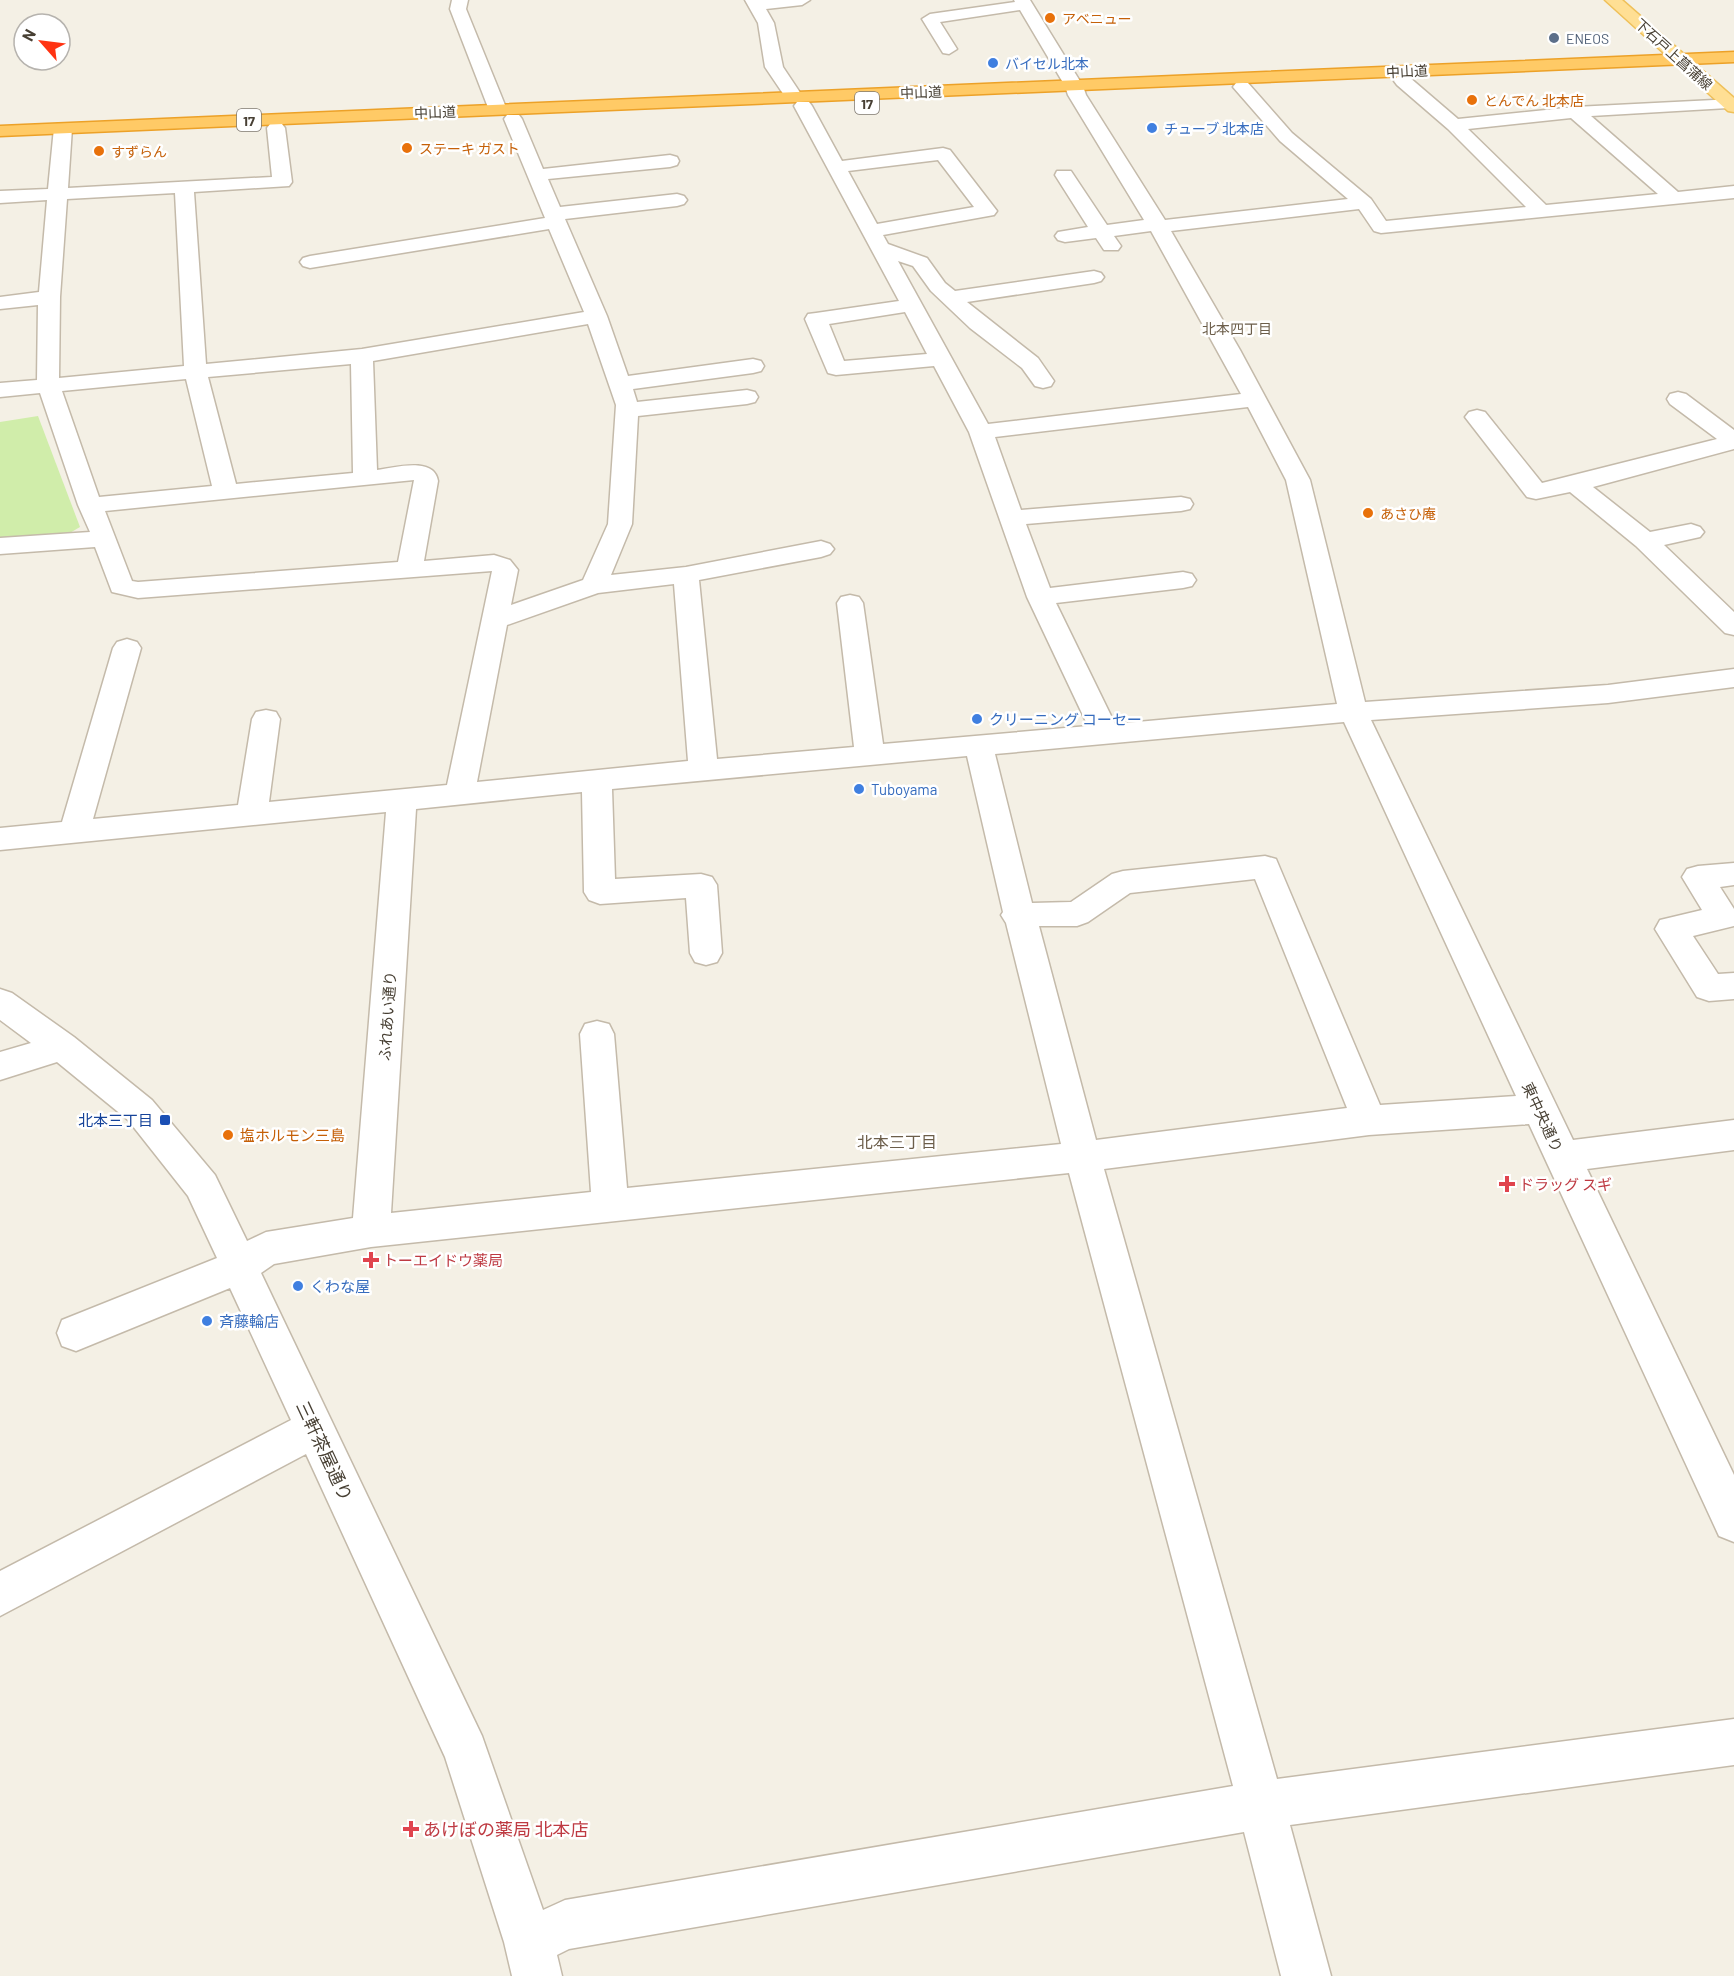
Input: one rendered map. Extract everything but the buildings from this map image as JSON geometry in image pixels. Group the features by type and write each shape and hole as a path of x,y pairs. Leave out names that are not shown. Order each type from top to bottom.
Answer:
{"highway":[{"name":"中山道","path":"1075,91 1403,81 1685,64 1734,57"},
{"name":"中山道","path":"0,139 63,132 1685,64 1734,67"},
{"name":"中山道","path":"0,131 276,128 506,114"}],"main road":[{"name":"下石戸上菖蒲線","path":"1613,0 1731,105"}],"street":[{"path":"460,0 459,9 506,114 537,175 596,316 626,410 620,524 594,585"},
{"path":"802,0 754,2 766,22 774,67 799,101 837,166 981,432 1040,597 1106,734"},
{"path":"949,49 930,19 1023,3"},
{"name":"東中央通り","path":"1023,3 1158,226 1298,480 1353,712 1734,1521"},
{"path":"1403,81 1454,125 1540,210"},
{"path":"1242,87 1286,137 1364,203 1381,227 1734,192"},
{"path":"1454,125 1575,112 1731,105"},
{"path":"1575,112 1673,197"},
{"path":"0,196 282,182 276,128"},
{"path":"63,132 49,297 48,384 90,505 122,586 128,589 410,568 494,563 501,565 505,570 460,795"},
{"path":"837,166 943,154 987,212 876,239"},
{"path":"537,175 670,161"},
{"path":"1064,175 1107,239"},
{"path":"184,186 195,372 226,492"},
{"path":"310,262 555,218 677,200"},
{"path":"1065,236 1107,239 1158,226 1364,203"},
{"path":"876,239 920,262 938,287 982,326 1030,363 1043,381"},
{"path":"951,298 1094,277"},
{"path":"0,303 49,297"},
{"path":"912,305 816,319 836,368 942,360"},
{"path":"0,390 362,356 596,316"},
{"path":"925,327 982,326"},
{"path":"362,356 365,479"},
{"path":"619,384 753,366"},
{"path":"626,410 747,397"},
{"path":"981,432 1255,399"},
{"path":"1678,399 1727,443 1734,466"},
{"path":"1477,417 1536,492 1575,484 1727,443"},
{"path":"90,505 365,479 416,472 425,475 426,481 410,568"},
{"path":"1575,484 1645,541 1734,627"},
{"path":"1012,518 1181,504"},
{"path":"1645,541 1691,532"},
{"path":"0,546 105,540"},
{"path":"496,620 594,585 686,575 821,549"},
{"path":"686,575 703,770"},
{"path":"1040,597 1183,580"},
{"path":"850,603 870,756"},
{"path":"74,832 127,648"},
{"path":"0,839 703,770 1353,712 1608,694 1734,678"},
{"path":"252,813 266,719"},
{"path":"978,746 1017,915 1081,1157 1262,1805 1306,1976"},
{"path":"597,781 600,892 700,885 706,953"},
{"name":"ふれあい通り","path":"371,1231 402,801"},
{"path":"1017,915 1077,914 1123,882 1265,867 1369,1120"},
{"path":"1734,874 1698,877 1723,918 1671,929 1709,988 1734,986"},
{"name":"三軒茶屋通り","path":"0,1002 62,1047 140,1110 201,1186 466,1752 533,1959"},
{"path":"597,1034 610,1206"},
{"path":"0,1066 62,1047"},
{"path":"76,1333 240,1266 266,1249 371,1231 1081,1157 1369,1120 1539,1109"},
{"path":"1561,1157 1734,1135"},
{"path":"0,1594 315,1430"},
{"path":"533,1959 565,1925 1262,1805 1734,1742"}],"green space":[{"path":"38,416 80,527 68,534 0,540 0,422"}],"place":[{"name":"アベニュー","path":"1050,18"},
{"name":"ENEOS","path":"1554,38"},
{"name":"バイセル北本","path":"993,63"},
{"name":"とんでん 北本店","path":"1472,100"},
{"name":"チューブ 北本店","path":"1152,128"},
{"name":"ステーキ ガスト","path":"407,148"},
{"name":"すずらん","path":"99,151"},
{"name":"あさひ庵","path":"1368,513"},
{"name":"クリーニング コーセー","path":"977,719"},
{"name":"Tuboyama","path":"859,789"},
{"name":"北本三丁目","path":"165,1120"},
{"name":"塩ホルモン三島","path":"228,1135"},
{"name":"ドラッグ スギ","path":"1507,1184"},
{"name":"トーエイドウ薬局","path":"371,1260"},
{"name":"くわな屋","path":"298,1286"},
{"name":"斉藤輪店","path":"207,1321"},
{"name":"あけぼの薬局 北本店","path":"411,1829"}],"district":[{"name":"北本四丁目","path":"1237,328"},
{"name":"北本三丁目","path":"897,1141"}]}
